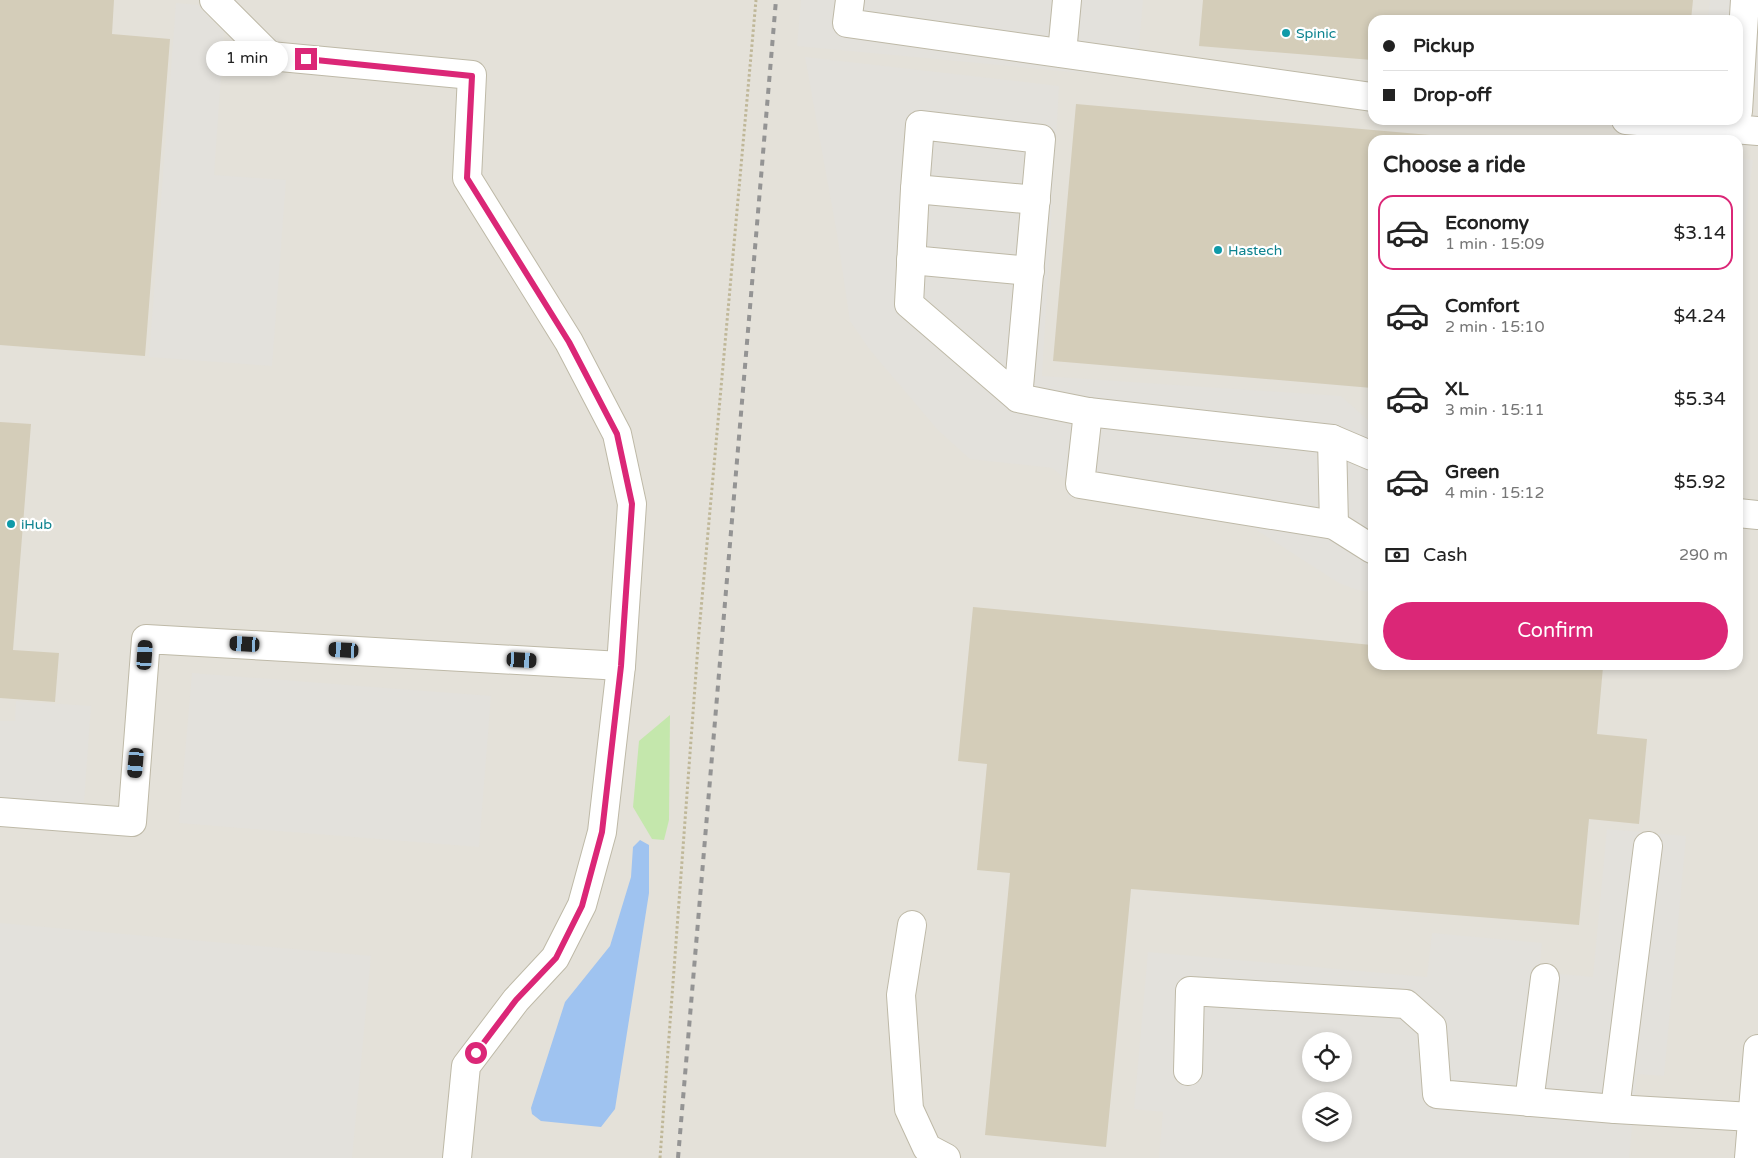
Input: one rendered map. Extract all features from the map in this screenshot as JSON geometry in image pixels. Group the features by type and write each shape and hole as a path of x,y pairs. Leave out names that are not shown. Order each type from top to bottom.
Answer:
{"street":[{"path":"214,0 270,56 472,76 467,178 569,342 617,434 632,504 621,666 602,832 582,906 556,958 516,1000 466,1066 457,1158"},
{"path":"850,0 847,23 1368,96"},
{"path":"1062,53 1067,0"},
{"path":"1743,82 1745,0"},
{"path":"1018,398 1041,139 920,125 909,304 1018,398 1088,412 1332,439 1368,454"},
{"path":"915,189 1036,200"},
{"path":"911,260 1030,271"},
{"path":"1088,412 1080,484 1334,525 1368,546"},
{"path":"1332,439 1334,525"},
{"path":"1743,514 1758,515"},
{"path":"0,812 132,822 146,639 621,666"},
{"path":"1615,1110 1648,846"},
{"path":"912,925 901,996 909,1108 928,1148 946,1158"},
{"path":"1529,1102 1545,978"},
{"path":"1188,1071 1190,991 1406,1004 1432,1027 1437,1094 1615,1110 1752,1117"},
{"path":"1749,1158 1758,1049"}],"path":[{"path":"660,1158 700,632 756,0"}],"shaded area":[{"path":"0,0 1758,0 1758,1158 0,1158"},
{"path":"801,0 1143,0 1136,78 797,46"},
{"path":"1710,0 1758,0 1758,87 1743,86 1743,15 1708,15"},
{"path":"176,3 198,5 224,32 214,175 286,180 272,366 149,357"},
{"path":"805,57 1059,86 1042,376 1341,396 1368,420 1368,591 1357,590 1339,583 1244,522 1214,514 1068,497 1068,481 1052,468 970,459 937,429 870,350 850,321 837,234"},
{"path":"1743,159 1753,160 1743,242"},
{"path":"192,673 491,696 479,847 179,823"},
{"path":"16,701 91,706 82,829 0,824 0,721 15,721"},
{"path":"1607,829 1686,836 1664,1076 1637,1074 1629,1158 1159,1158 1163,1112 1134,1109 1148,952 1427,977 1432,933 1542,943 1539,972 1593,977"},
{"path":"0,923 371,956 352,1158 0,1158"}],"green space":[{"path":"670,715 669,820 664,840 652,839 633,807 639,741"}],"water":[{"path":"640,840 649,845 649,893 615,1109 601,1127 541,1121 532,1114 531,1108 565,1002 610,946 631,877 633,847"}],"building":[{"path":"0,0 114,0 112,34 170,39 145,356 0,345"},
{"name":"Spinic","path":"1203,0 1693,0 1692,15 1368,15 1368,60 1199,46"},
{"name":"Hastech","path":"1076,104 1430,135 1368,135 1368,388 1053,361"},
{"name":"iHub","path":"0,422 31,424 13,650 59,653 55,702 0,698"},
{"path":"973,607 1368,645 1368,670 1603,670 1597,734 1647,739 1639,824 1589,819 1579,925 1131,889 1106,1147 985,1135 1010,873 977,870 987,764 958,761"}],"railway":[{"path":"678,1158 776,0"}],"place":[{"name":"Spinic","path":"1286,33"},
{"name":"Hastech","path":"1218,250"},
{"name":"iHub","path":"11,524"}],"route":[{"path":"306,59 472,76 467,178 569,342 617,434 632,504 621,666 602,832 582,906 556,958 516,1000 476,1053"}]}
